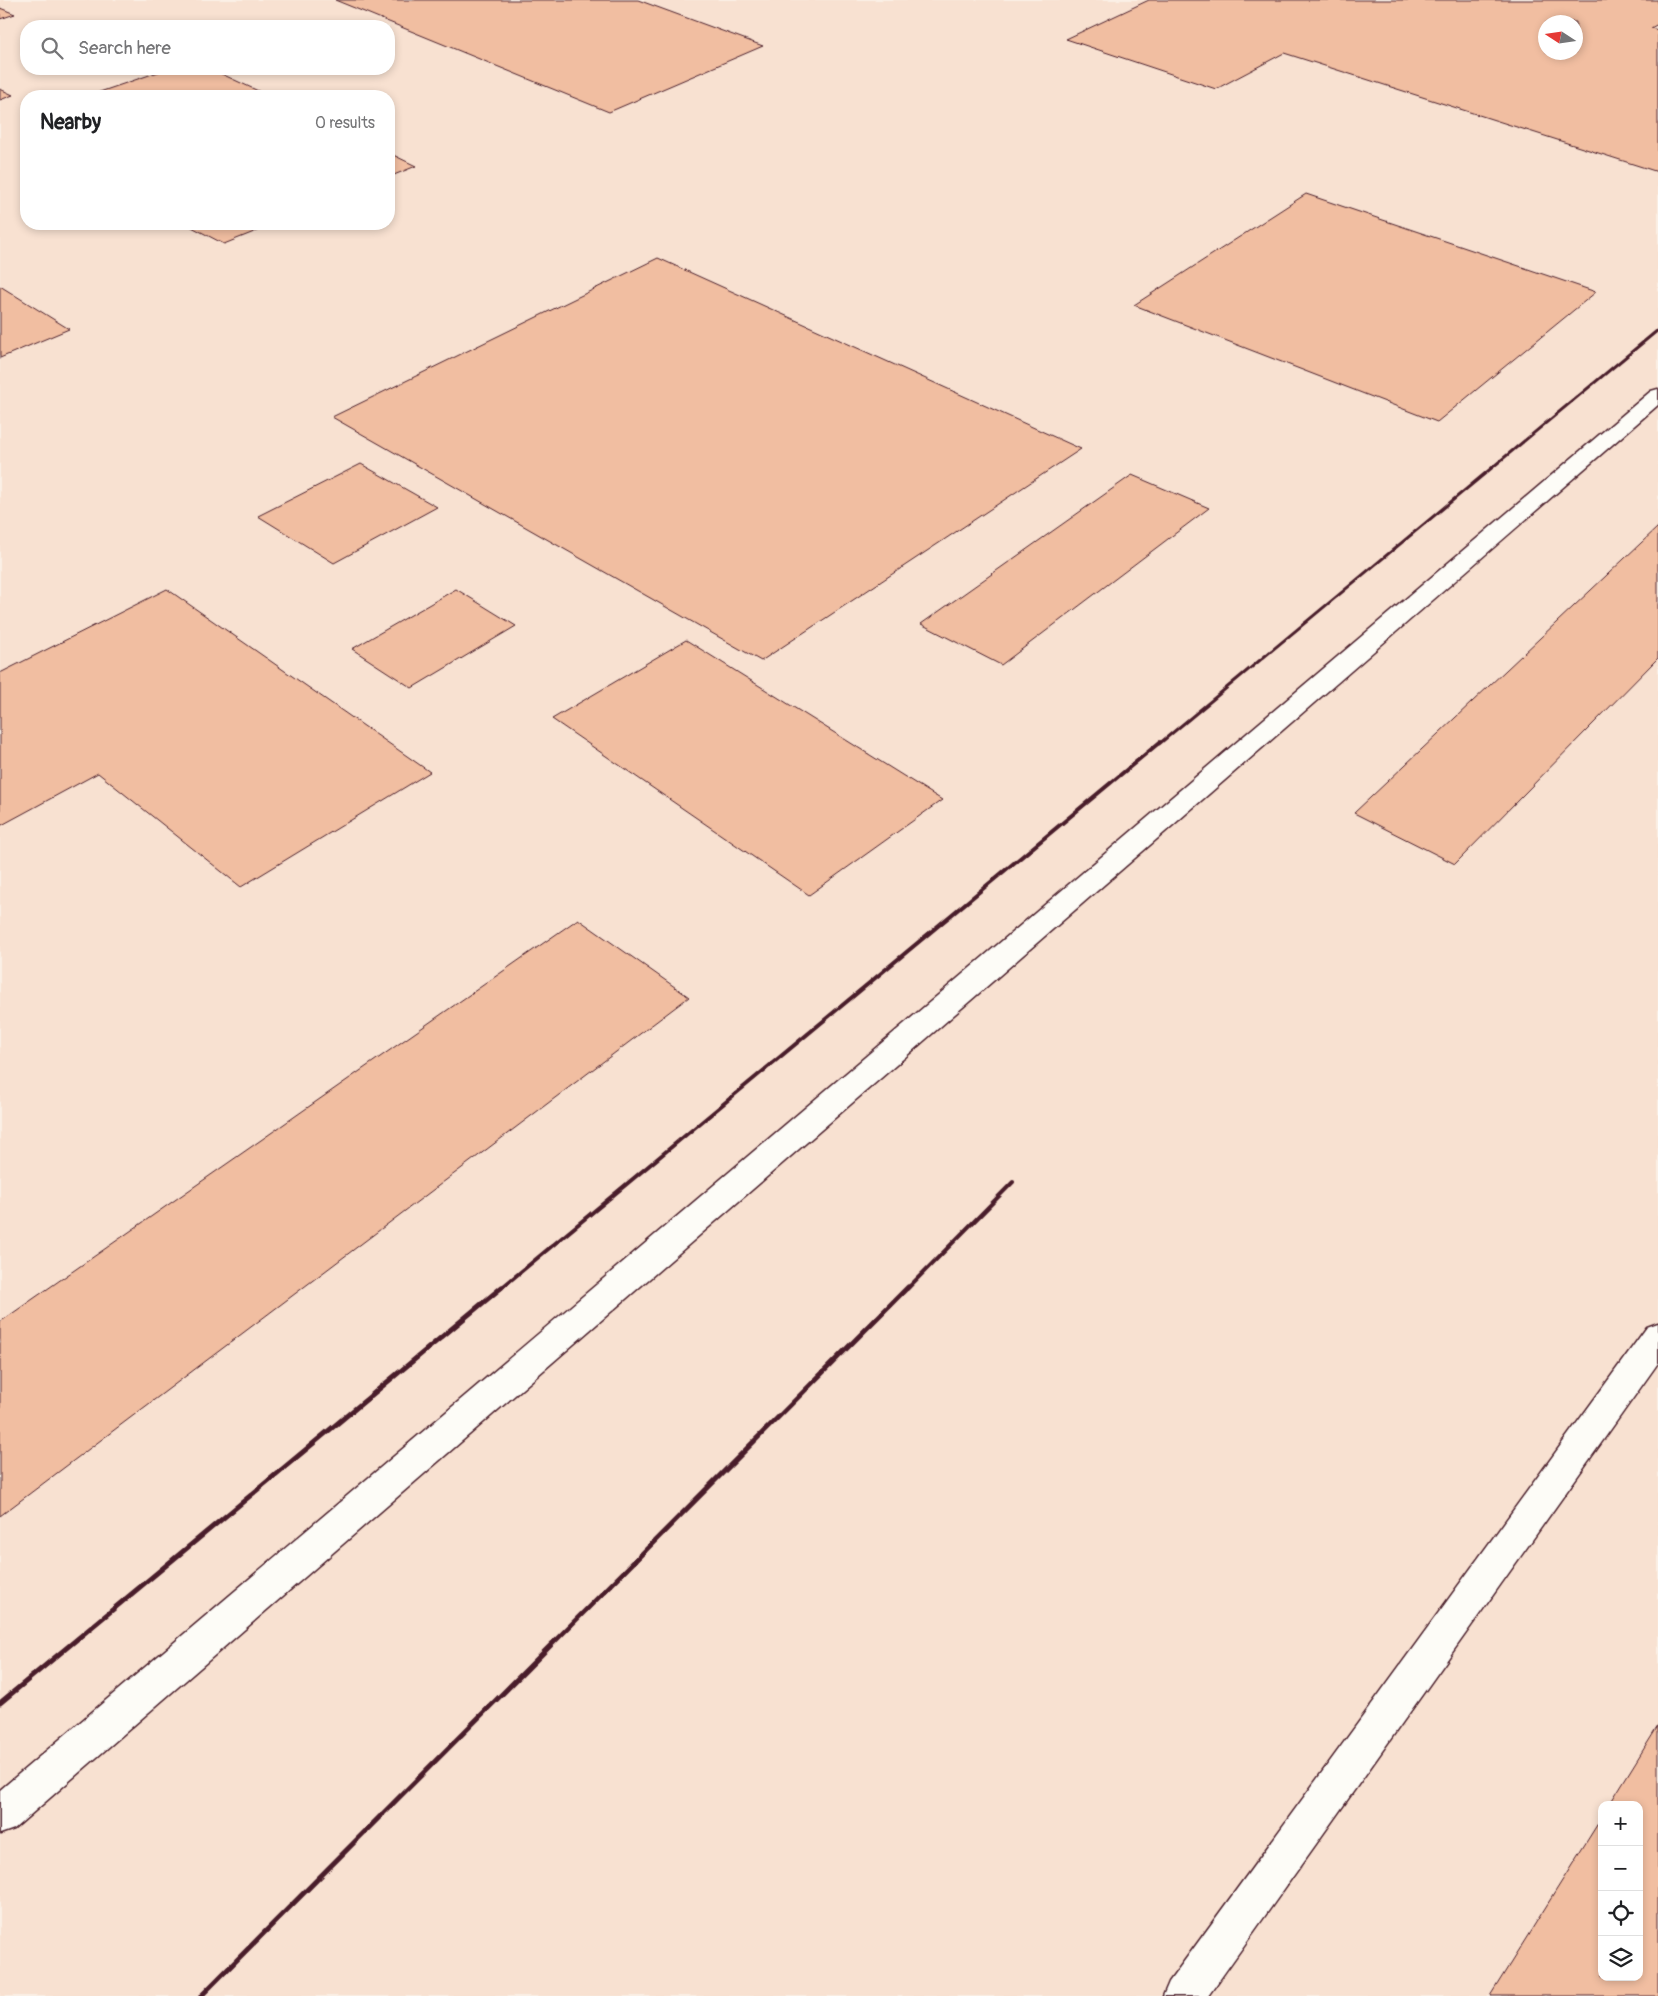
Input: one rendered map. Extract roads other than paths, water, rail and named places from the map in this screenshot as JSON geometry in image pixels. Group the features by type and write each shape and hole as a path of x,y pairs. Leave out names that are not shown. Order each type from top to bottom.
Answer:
{"lane":[{"path":"0,1815 1658,395"},
{"path":"1183,1996 1658,1337"}],"railway":[{"path":"1159,744 1658,330"},
{"path":"500,1289 1160,742"},
{"path":"907,1289 1013,1182"},
{"path":"0,1703 502,1287"},
{"path":"201,1996 908,1287"}]}
